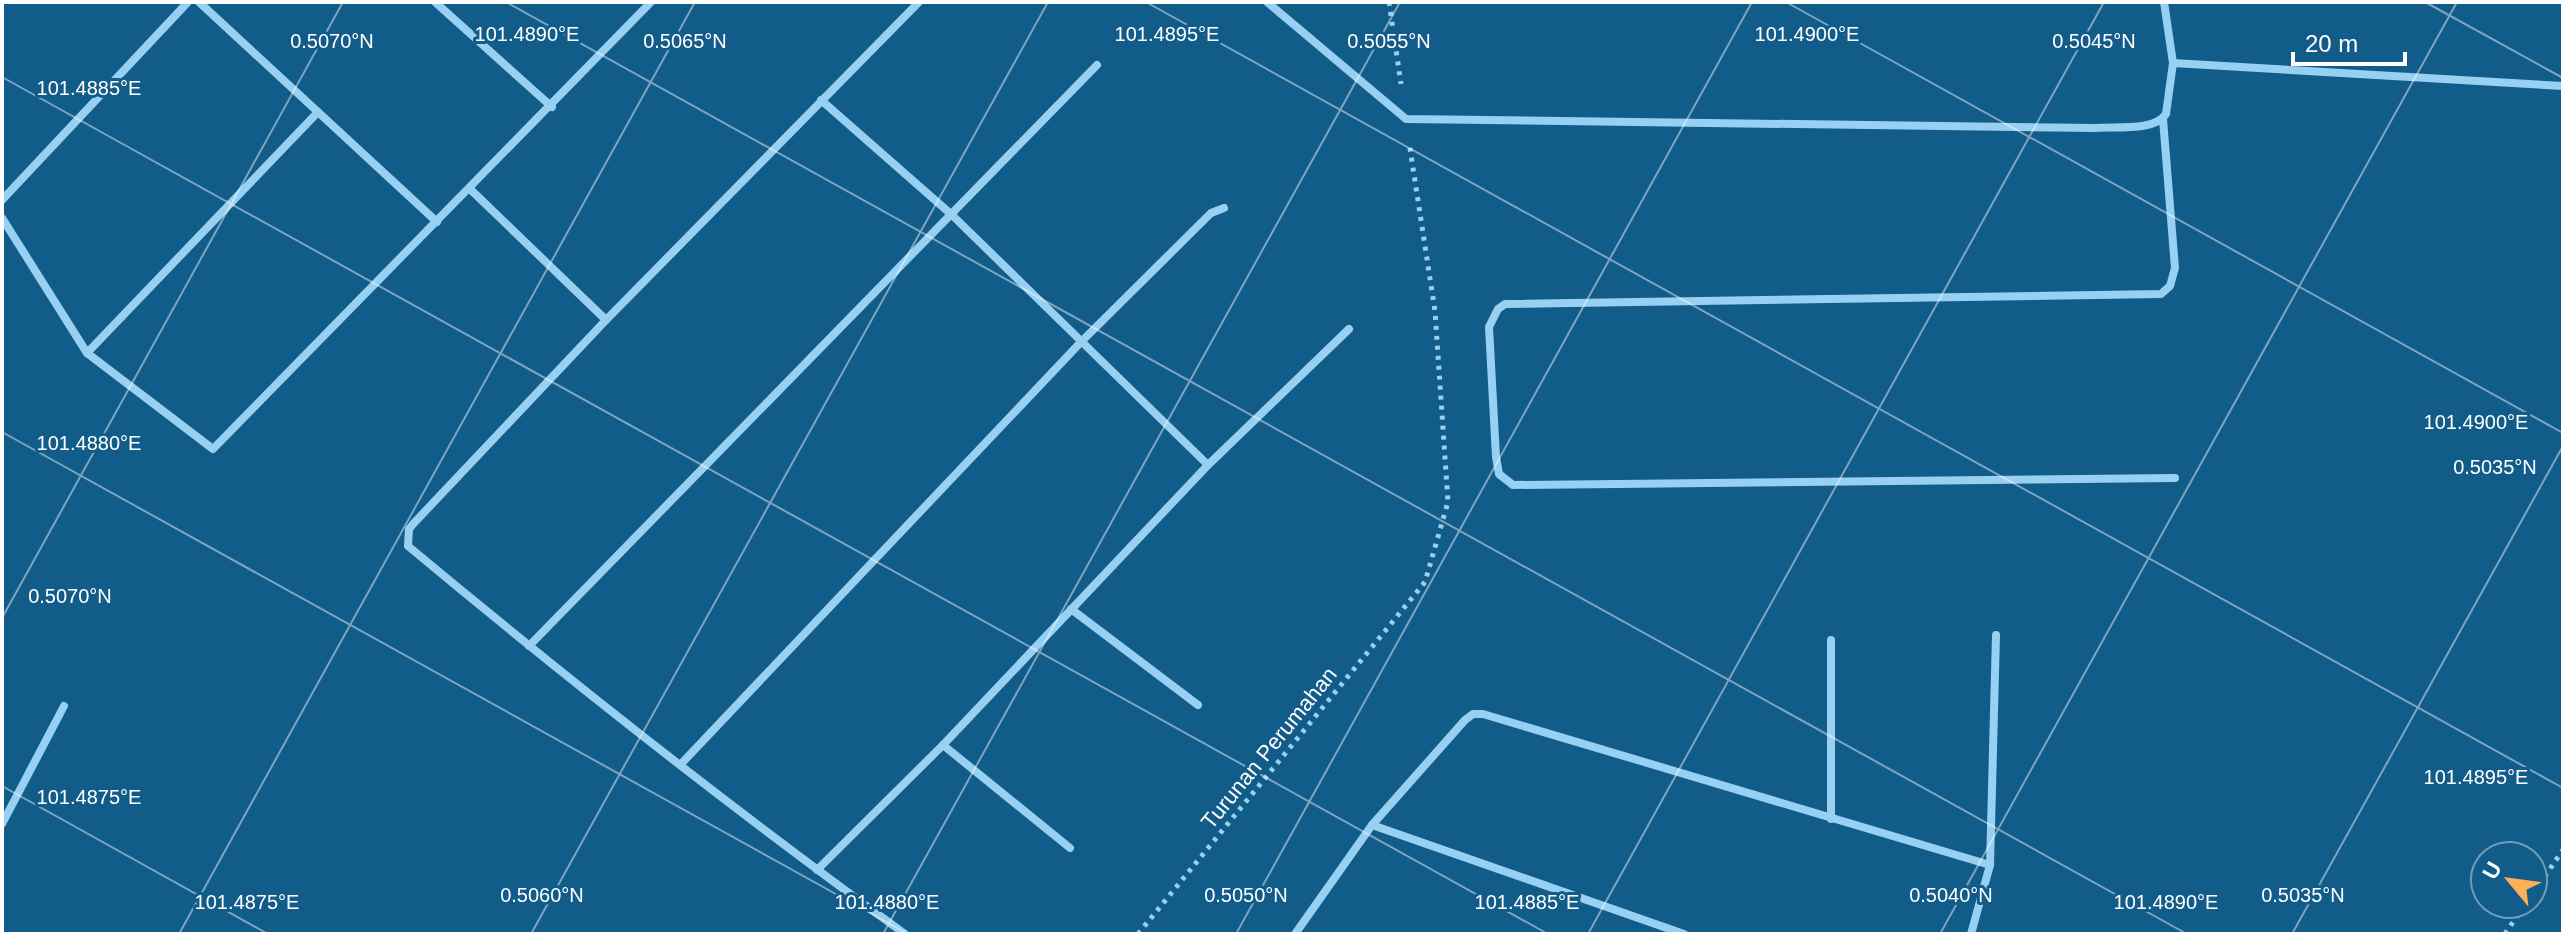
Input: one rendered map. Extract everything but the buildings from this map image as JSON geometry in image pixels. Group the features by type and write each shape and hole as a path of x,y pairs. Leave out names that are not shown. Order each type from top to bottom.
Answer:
{"street":[{"path":"2,200 188,2"},
{"path":"199,2 437,222"},
{"path":"435,2 552,107"},
{"path":"2,218 87,353 213,449 552,107 651,2"},
{"path":"905,934 817,870 529,646 408,546 409,529 606,320 919,2"},
{"path":"1267,2 1406,119 2095,128 2152,124 2163,119"},
{"path":"2164,2 2173,63 2169,108 2163,119 2175,268 2170,286 2161,294 1505,304 1498,309 1489,327 1496,457 1499,474 1513,485 2175,478"},
{"path":"2173,63 2563,86"},
{"path":"529,646 1097,65"},
{"path":"821,100 952,215 1208,465"},
{"path":"87,353 318,112"},
{"path":"470,189 606,320"},
{"path":"681,764 1081,342 1211,213 1224,208"},
{"path":"817,870 943,745 1208,465 1349,329"},
{"path":"1071,609 1198,705"},
{"path":"1971,934 1990,865 1996,635"},
{"path":"1831,640 1831,819"},
{"path":"2,824 64,706"},
{"path":"1295,934 1372,825 1473,714 1483,714 1990,865"},
{"path":"943,745 1070,848"},
{"path":"1372,825 1684,934"}],"path":[{"path":"1389,2 1406,119"},
{"name":"Turunan Perumahan","path":"1138,934 1425,582 1448,502 1435,311 1406,119"},
{"path":"2549,870 2563,850"}]}
